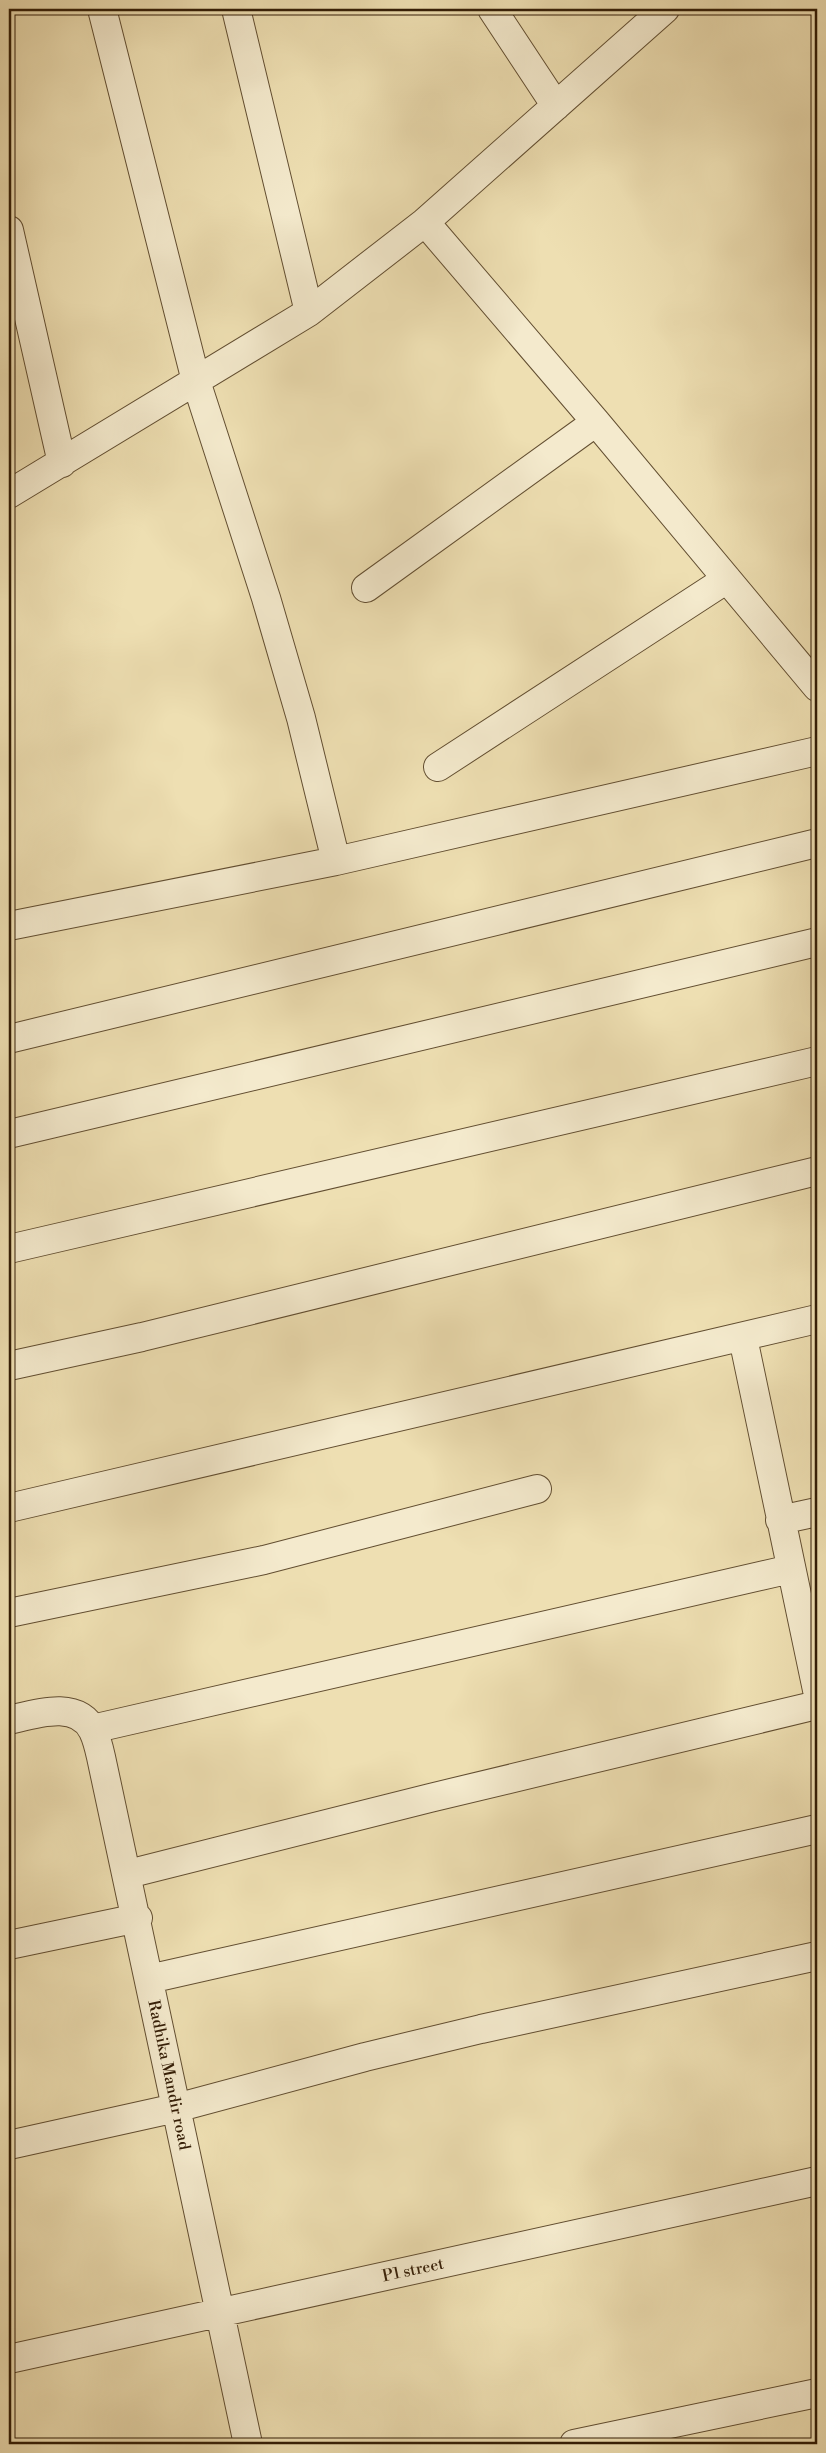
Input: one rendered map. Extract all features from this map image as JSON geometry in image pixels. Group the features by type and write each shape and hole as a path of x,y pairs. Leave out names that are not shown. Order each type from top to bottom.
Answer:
{"street":[{"path":"102,9 196,381 266,598 296,700 336,861"},
{"path":"236,9 309,312"},
{"path":"492,9 556,106"},
{"path":"9,494 309,312 425,222 665,9"},
{"path":"425,222 596,422 817,687"},
{"path":"9,230 62,463"},
{"path":"366,588 596,422"},
{"path":"438,767 728,580"},
{"path":"9,926 336,861 817,751"},
{"path":"9,1039 817,843"},
{"path":"9,1134 817,942"},
{"path":"9,1249 817,1061"},
{"path":"9,1366 161,1332 817,1171"},
{"path":"9,1508 743,1338 817,1319"},
{"path":"743,1338 817,1690"},
{"path":"9,1613 264,1560 536,1489"},
{"path":"780,1520 817,1512"},
{"path":"9,1720 54,1711 84,1721 791,1569"},
{"path":"128,1874 430,1798 817,1706"},
{"name":"Radhika Mandir road","path":"84,1721 101,1757 138,1918 149,1979 248,2444"},
{"path":"149,1979 817,1829"},
{"path":"9,1945 138,1918"},
{"path":"9,2145 176,2108 374,2054 817,1956"},
{"name":"P1 street","path":"9,2359 817,2181"},
{"path":"574,2444 817,2393"}]}
